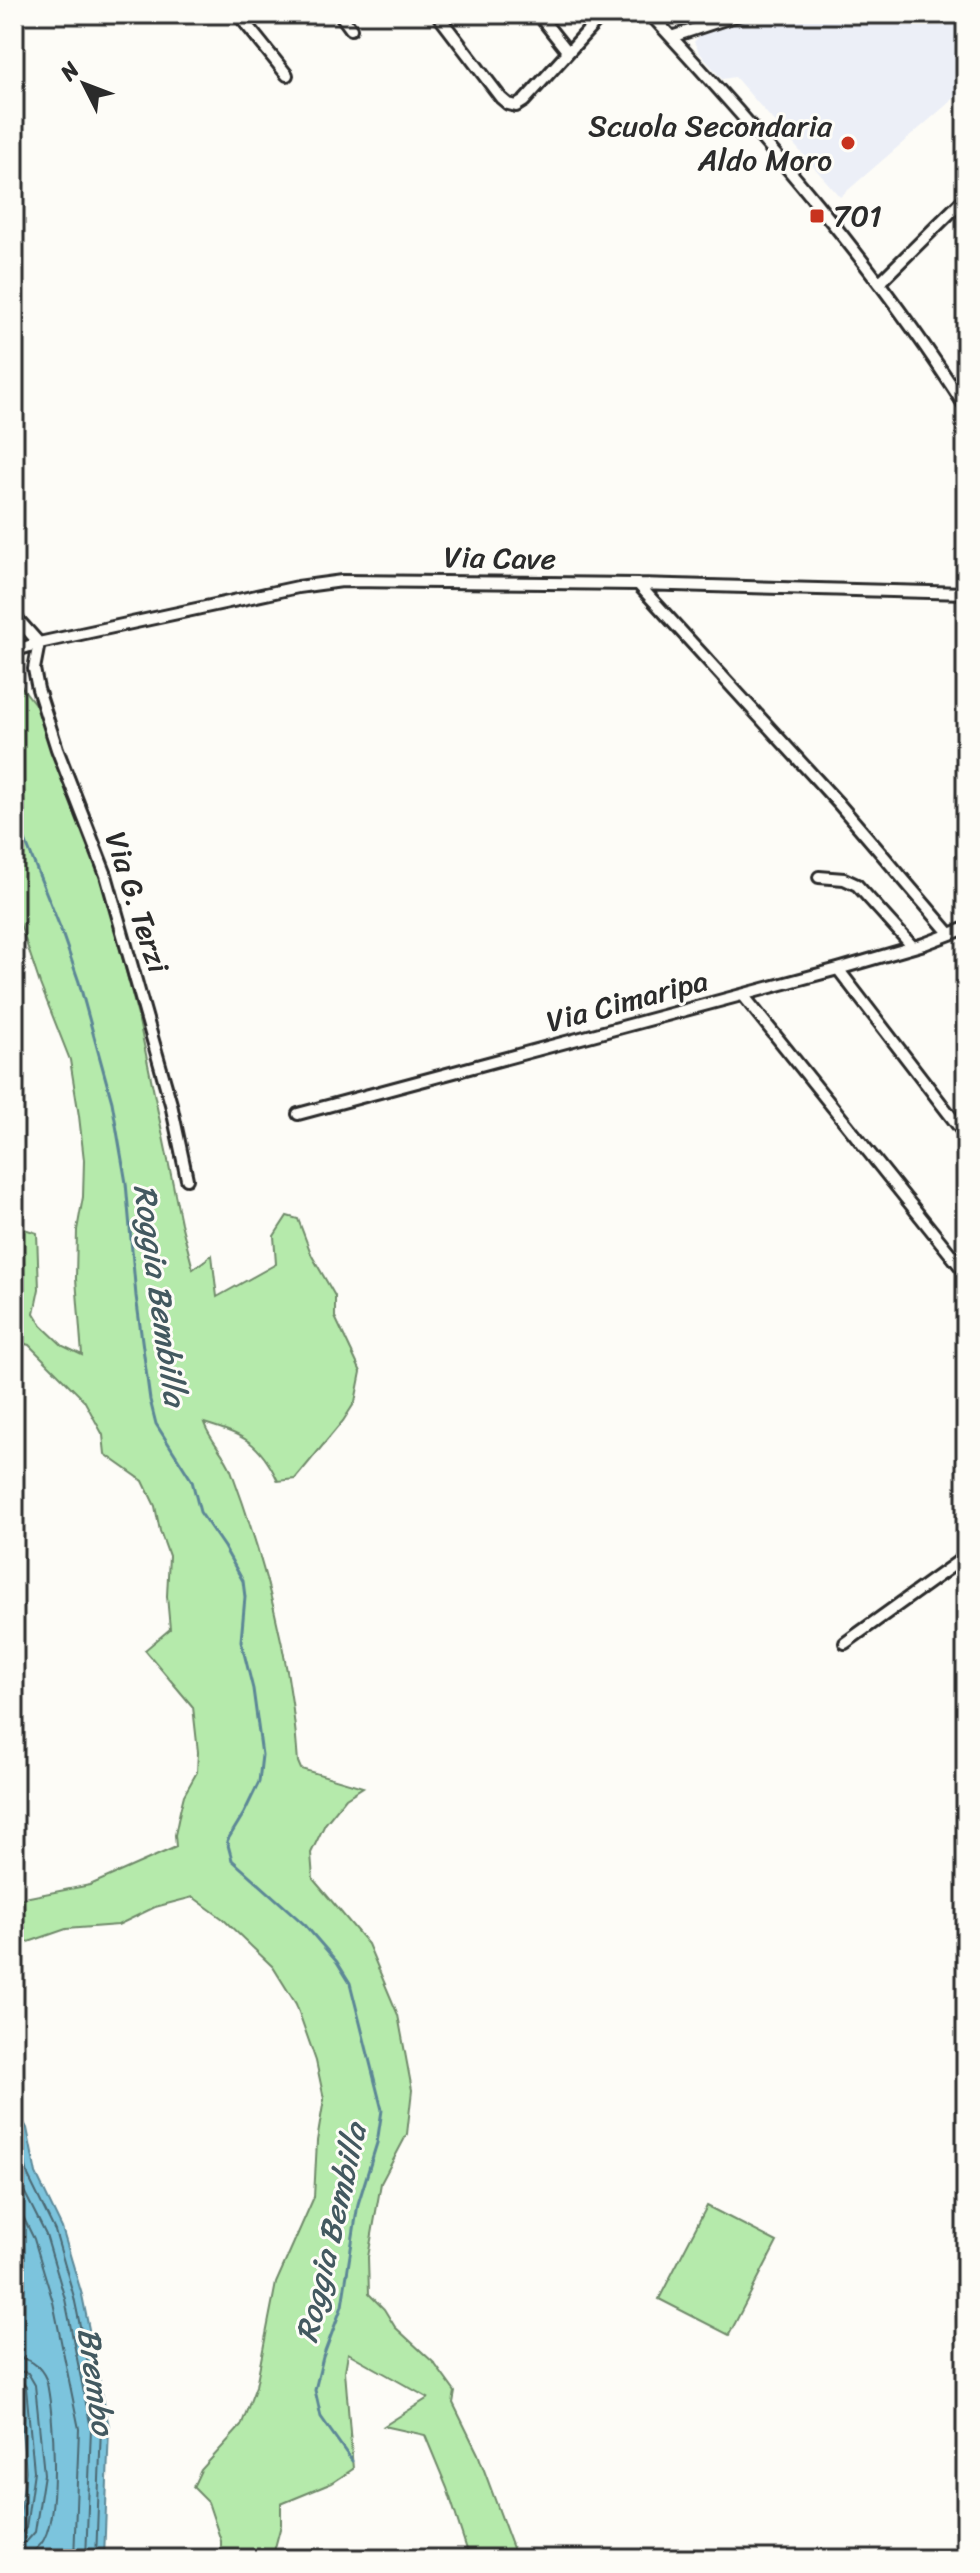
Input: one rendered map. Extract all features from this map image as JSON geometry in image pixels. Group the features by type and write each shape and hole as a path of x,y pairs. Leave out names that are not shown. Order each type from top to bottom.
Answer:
{"street":[{"path":"238,14 287,75"},
{"path":"340,14 351,29"},
{"path":"437,14 501,98 511,106 524,101 603,14"},
{"path":"538,14 568,52"},
{"path":"650,14 797,178 879,283 966,408"},
{"path":"671,37 741,14"},
{"path":"879,283 966,197"},
{"name":"Via Cave","path":"14,648 332,581 638,584 966,593"},
{"path":"638,584 839,804 950,934"},
{"path":"14,615 39,643"},
{"name":"Via G. Terzi","path":"39,643 34,669 38,689 57,749 110,888 168,1092 187,1179"},
{"path":"819,877 841,878 857,885 913,947"},
{"name":"Via Cimaripa","path":"298,1114 838,969 966,928"},
{"path":"838,969 966,1136"},
{"path":"743,995 964,1271"},
{"path":"845,1643 966,1556"}],"shaded area":[{"name":"Scuola Secondaria Aldo Moro","path":"789,14 966,14 966,88 840,197 735,77 722,79 694,42 701,34 744,18 752,26"}],"green space":[{"path":"14,677 38,708 100,874 138,1016 193,1269 212,1255 217,1297 276,1264 274,1236 287,1216 298,1219 312,1256 335,1296 335,1317 361,1372 355,1402 295,1479 278,1481 257,1448 240,1436 204,1423 231,1470 266,1577 290,1688 301,1769 363,1787 346,1798 325,1824 311,1853 313,1879 368,1944 398,2015 412,2090 407,2134 381,2183 368,2257 369,2294 384,2309 395,2327 434,2363 455,2392 453,2403 478,2454 517,2559 470,2559 447,2488 425,2435 384,2426 428,2398 348,2353 345,2371 353,2469 332,2483 281,2504 281,2525 272,2559 221,2559 221,2541 208,2502 193,2487 201,2470 241,2426 256,2386 276,2283 314,2197 317,2141 324,2099 316,2061 296,2004 273,1967 223,1919 193,1897 155,1907 118,1925 66,1929 14,1947 14,1900 90,1885 176,1847 180,1811 184,1795 197,1772 198,1752 193,1707 145,1650 170,1629 167,1596 169,1556 155,1506 143,1481 105,1454 103,1435 84,1400 29,1345 14,1341 14,1242 18,1227 37,1233 39,1289 34,1313 42,1326 63,1346 82,1355 76,1279 84,1160 70,1060 14,906"},
{"path":"707,2206 777,2242 729,2335 659,2299"}],"water":[{"name":"Brembo","path":"14,2105 27,2128 36,2174 62,2228 82,2295 109,2427 104,2559 14,2559 26,2471 14,2348"}],"waterway":[{"name":"Roggia Bembilla","path":"14,813 79,982 112,1102 126,1183 136,1296 156,1424 192,1481 200,1512 243,1581 245,1597 241,1641 253,1689 262,1755 259,1782 227,1841 232,1860 305,1925 337,1962 350,1983 382,2110 377,2143 358,2204 342,2306 323,2357 315,2390 321,2417 352,2461"}],"place":[{"name":"Scuola Secondaria Aldo Moro","path":"848,143"},
{"name":"701","path":"817,216"}]}
